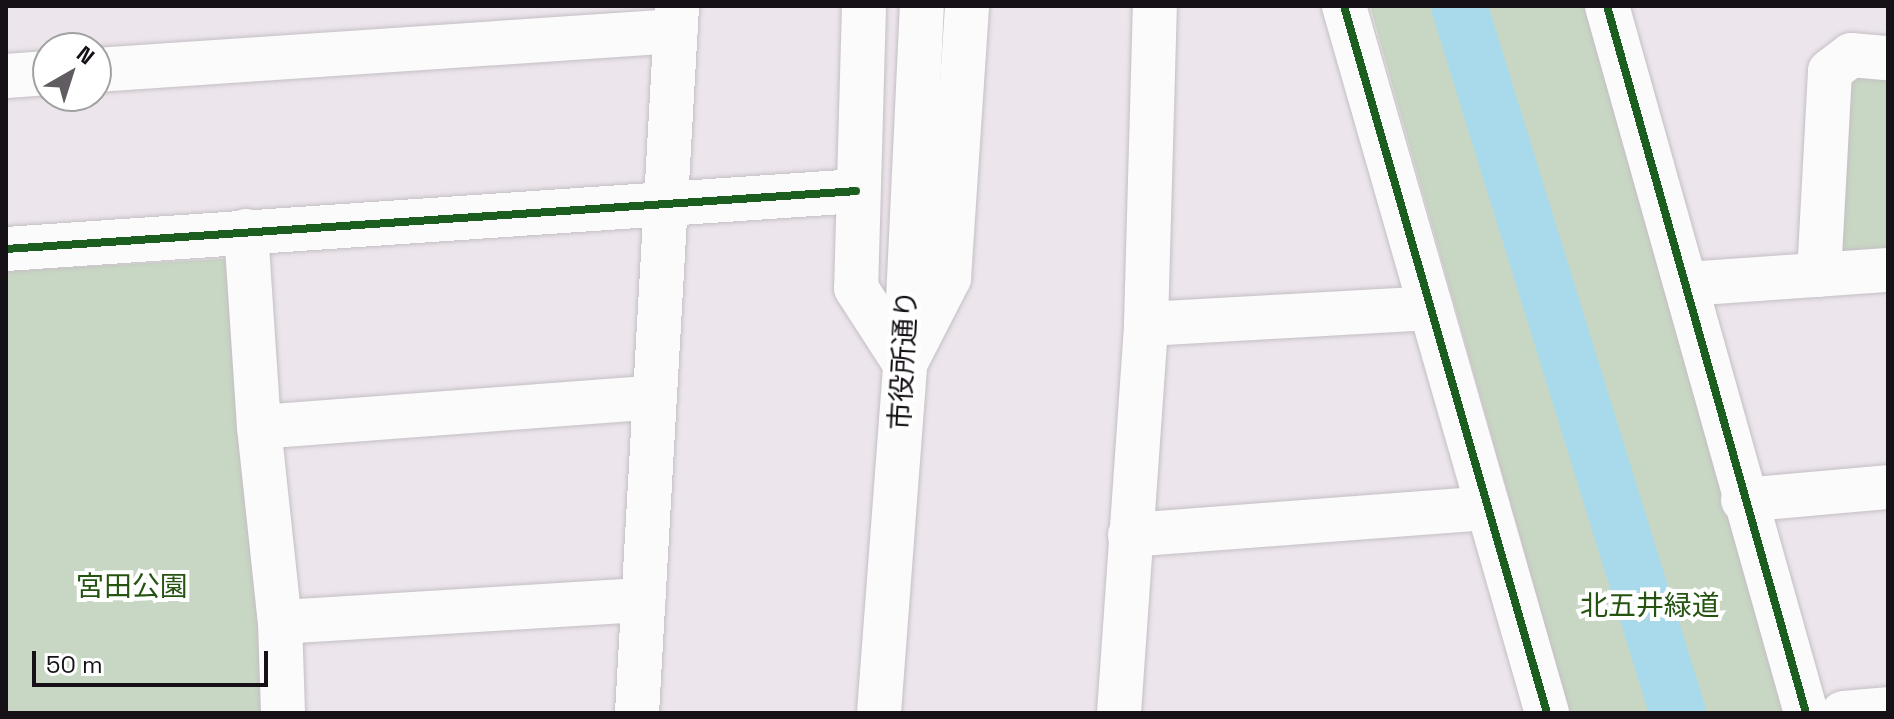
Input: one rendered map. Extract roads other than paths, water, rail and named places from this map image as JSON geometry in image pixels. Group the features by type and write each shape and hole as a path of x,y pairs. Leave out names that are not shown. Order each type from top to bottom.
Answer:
{"street":[{"path":"864,6 856,191 856,288 905,364"},
{"name":"市役所通り","path":"879,713 905,364 907,264 922,6"},
{"path":"905,364 949,278 967,6"},
{"path":"1119,713 1146,324 1155,6"},
{"path":"1344,6 1547,713"},
{"path":"1607,6 1687,284 1743,500 1806,713"},
{"path":"112,69 676,18 637,713"},
{"path":"1819,275 1830,71 1851,55 1888,58"},
{"path":"6,76 32,74"},
{"path":"6,249 856,191"},
{"path":"246,231 259,427 280,622 283,713"},
{"path":"1687,284 1888,270"},
{"path":"1146,324 1431,308"},
{"path":"259,427 655,397"},
{"path":"1743,500 1888,487"},
{"path":"1130,535 1488,508"},
{"path":"280,622 643,600"},
{"path":"1843,713 1888,709"}],"waterway":[{"path":"1459,6 1678,713"}],"park label":[{"name":"宮田公園","path":"132,586"},
{"name":"北五井緑道","path":"1650,605"}]}
